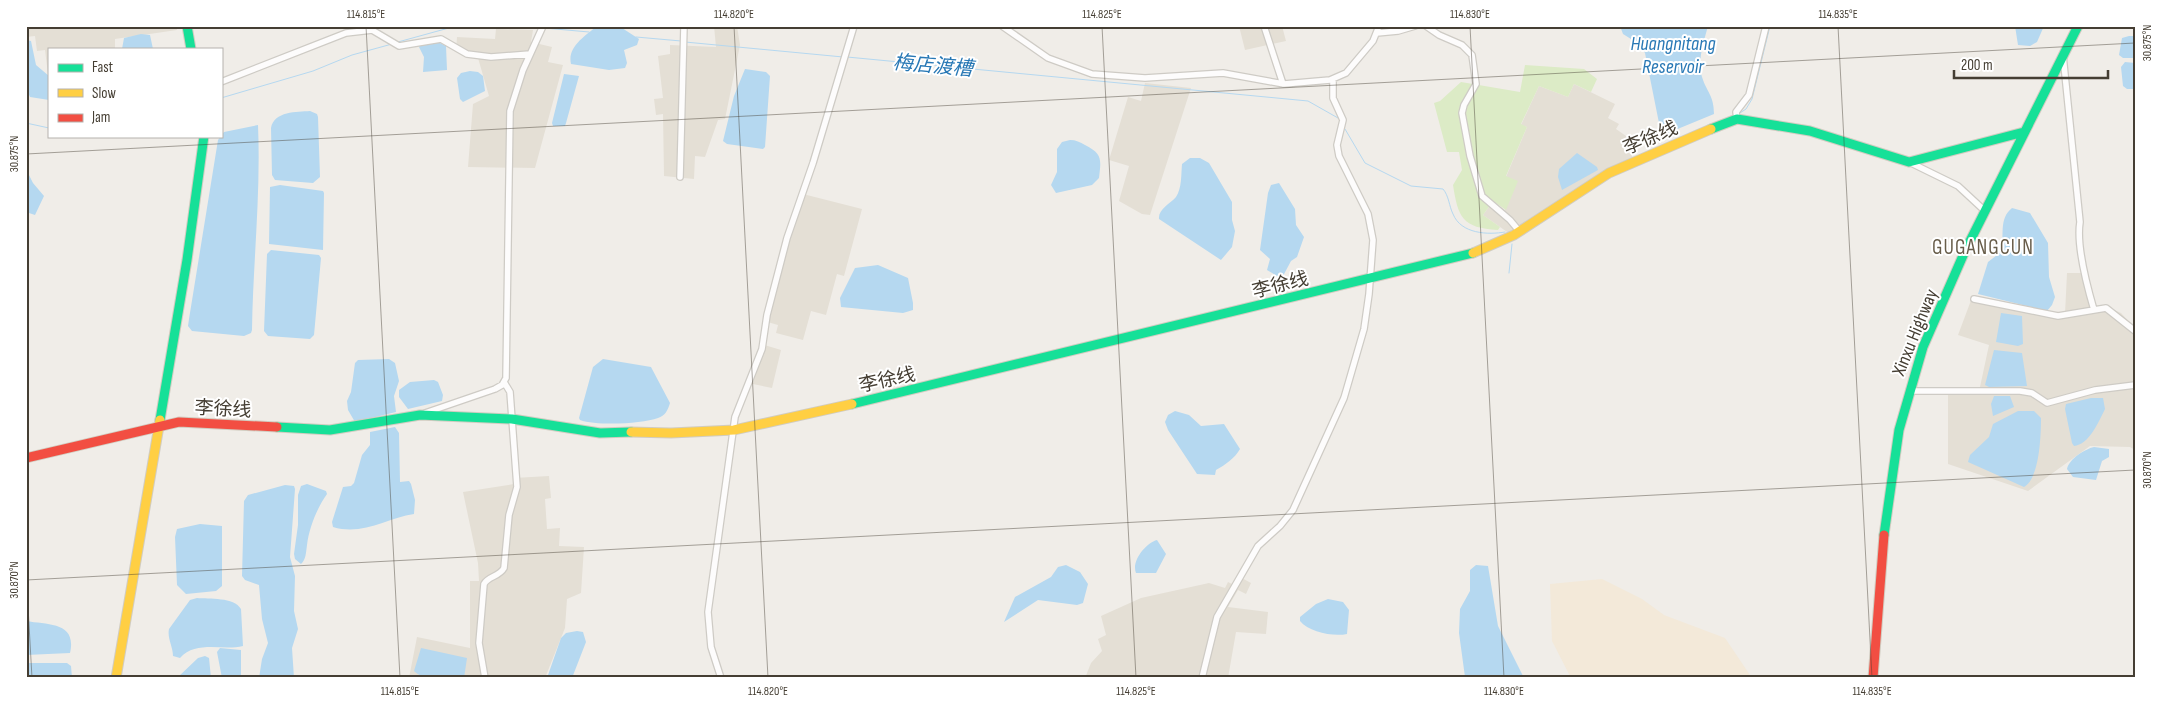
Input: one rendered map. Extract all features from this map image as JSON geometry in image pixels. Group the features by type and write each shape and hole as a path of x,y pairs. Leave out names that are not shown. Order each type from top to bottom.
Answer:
{"main road":[{"path":"187,26 190,48"},
{"name":"Xinxu Highway","path":"1873,678 1893,475 1909,391 1922,352 1964,253 2078,26"},
{"path":"1737,119 1816,133 1909,162 2024,132"},
{"name":"李徐线","path":"26,458 179,422 330,430 420,415 512,419 600,433 648,431 671,433 734,430 928,387 1482,251 1520,232 1609,173 1670,145 1737,119"},
{"path":"116,678 187,260 204,138"}],"street":[{"path":"420,415 487,392 504,382 508,360 510,110 511,102 543,26"},
{"path":"680,177 684,26"},
{"path":"722,678 712,647 708,612 737,412 762,349 767,315 787,238 813,163 854,26"},
{"path":"1002,26 1048,58 1092,74 1144,78 1222,73 1282,84 1334,79 1354,66 1374,41 1379,26"},
{"path":"1264,26 1282,84"},
{"path":"1377,33 1386,34 1415,26"},
{"path":"1426,26 1439,35 1462,45 1472,55 1476,84 1464,105 1462,113 1470,156 1482,196 1510,220 1520,232"},
{"path":"1737,119 1736,112 1749,95 1766,26"},
{"path":"222,82 346,33 366,30 374,31 399,46 441,39 467,54 491,56 530,54"},
{"path":"2063,55 2080,222 2078,233 2085,278 2094,310"},
{"path":"1202,678 1217,617 1258,546 1280,526 1293,510 1344,398 1364,329 1374,247 1372,228 1368,214 1339,156 1337,145 1343,120 1333,98 1334,79"},
{"path":"1909,162 1958,186 1985,211"},
{"path":"1974,298 2058,316 2106,308 2135,331"},
{"path":"484,678 479,647 484,584 486,580 499,575 504,568 509,515 516,487 509,388 504,382"},
{"path":"1909,391 2020,391 2028,392 2047,403 2095,390 2135,384"}],"shaded area":[{"path":"26,26 176,26 177,30 115,39 115,48 48,48 48,74 45,50 37,51 35,36 26,37"},
{"path":"714,26 737,26 740,45 725,119 718,120 705,157 695,156 694,179 664,176 663,114 656,115 654,99 663,98 658,56 670,54 670,45 716,47"},
{"path":"1239,26 1282,26 1286,41 1245,50"},
{"path":"496,29 533,30 531,42 552,47 548,62 563,65 535,168 468,167 473,104 489,96 478,58 456,52 457,37 495,39"},
{"path":"1145,83 1191,88 1150,215 1142,214 1119,201 1129,166 1109,160 1128,97 1141,101"},
{"path":"1574,84 1615,104 1608,118 1619,124 1616,129 1626,136 1633,159 1510,234 1483,215 1493,201 1505,210 1506,177 1527,127 1521,125 1539,86 1568,97"},
{"path":"799,193 862,209 844,276 837,274 826,315 811,311 803,340 776,333 778,325 764,321"},
{"path":"2067,273 2086,273 2095,306 2103,305 2121,313 2135,328 2135,450 2130,447 2090,446 2028,491 1948,464 1948,388 1980,387 1989,345 1958,335 1973,295 2055,314 2065,314"},
{"path":"761,344 781,350 772,388 748,383"},
{"path":"549,476 551,498 545,499 547,529 560,528 559,546 584,547 581,593 567,599 565,628 545,678 409,678 417,637 470,648 470,581 479,581 478,563 463,492 514,484 514,478"},
{"path":"1238,576 1251,583 1246,594 1238,590 1228,607 1268,612 1266,634 1236,632 1228,678 1085,678 1091,663 1102,651 1098,639 1106,635 1101,616 1141,598 1209,583 1225,588 1228,582 1234,585"},
{"path":"1602,579 1642,599 1664,615 1725,638 1752,678 1571,678 1552,641 1550,584"}],"green space":[{"path":"1525,65 1584,69 1597,79 1591,92 1574,84 1568,97 1539,86 1521,124 1527,127 1506,176 1518,181 1506,210 1493,201 1483,215 1500,227 1498,230 1476,227 1464,219 1457,205 1453,185 1462,170 1459,152 1447,152 1434,103 1440,101 1461,82 1520,92"}],"water":[{"path":"597,26 622,28 639,39 637,45 624,50 627,63 625,68 609,70 571,64 570,58 574,47"},
{"name":"Huangnitang Reservoir","path":"1620,26 1708,26 1700,64 1702,77 1712,98 1714,114 1663,135 1645,53 1639,44 1623,34"},
{"path":"2015,26 2044,26 2037,42 2030,46 2018,45"},
{"path":"141,34 150,35 153,48 122,48 124,38"},
{"path":"2135,36 2135,58 2123,58 2119,55 2122,38"},
{"path":"26,40 31,41 36,65 48,75 48,100 30,97 26,88"},
{"path":"422,43 440,43 446,46 447,70 423,72 424,57 419,47"},
{"path":"2125,62 2135,63 2135,89 2127,89 2123,86 2121,67"},
{"path":"745,69 766,72 770,76 765,147 763,149 727,144 723,141 734,96"},
{"path":"478,72 483,76 485,91 463,102 460,99 457,78 461,73"},
{"path":"564,74 579,76 565,126 553,126 552,123"},
{"path":"310,111 317,114 318,117 320,177 313,183 275,180 272,175 271,128 273,122 281,115 287,113"},
{"path":"258,125 259,151 252,330 251,333 244,336 192,331 188,326 218,140 222,138 224,132"},
{"path":"1070,140 1081,143 1095,151 1100,158 1099,178 1092,185 1056,193 1051,185 1057,172 1057,149 1062,142"},
{"path":"1577,153 1597,167 1598,170 1562,190 1558,177 1559,169"},
{"path":"1190,158 1200,158 1209,163 1232,202 1232,220 1235,231 1232,247 1221,260 1159,219 1162,209 1176,197 1181,181 1182,164"},
{"path":"26,169 33,183 44,196 35,215 26,212"},
{"path":"1279,183 1295,209 1296,225 1304,237 1297,257 1291,261 1283,276 1277,276 1267,270 1270,259 1260,250 1268,193 1271,185"},
{"path":"280,185 323,191 323,250 269,244 270,187"},
{"path":"2012,208 2030,213 2048,243 2049,277 2055,297 2047,311 1978,294 1988,262 2001,252 2003,223"},
{"path":"271,250 319,255 321,258 314,335 310,339 268,336 264,331 267,254"},
{"path":"878,265 908,278 913,310 903,313 841,307 840,298 855,268"},
{"path":"2001,313 2022,316 2023,344 2018,346 1996,342"},
{"path":"1994,350 2022,353 2027,386 1989,387 1985,385"},
{"path":"389,359 395,363 399,381 394,396 396,412 355,422 348,410 347,401 351,392 355,363 358,360"},
{"path":"603,359 651,367 670,403 664,414 651,420 631,423 608,424 580,420 593,367"},
{"path":"434,380 438,382 443,395 442,401 408,409 399,397 399,390 410,382"},
{"path":"1994,396 2010,396 2014,407 1993,416 1991,404"},
{"path":"2091,398 2103,398 2105,409 2089,437 2079,445 2074,446 2065,409 2066,404"},
{"path":"1175,411 1189,415 1201,426 1224,424 1240,449 1230,461 1216,470 1215,475 1197,474 1168,430 1165,422 1168,415"},
{"path":"2018,411 2034,411 2041,418 2039,455 2033,475 2024,487 1968,462 1970,455 1989,437 1993,424"},
{"path":"395,427 399,433 400,482 409,481 411,484 415,500 414,514 365,528 344,529 333,527 332,522 343,487 351,486 354,483 362,455 370,445 370,432"},
{"path":"2094,447 2109,449 2109,457 2102,461 2096,480 2073,477 2067,469 2068,465 2082,452"},
{"path":"307,484 326,491 327,494 314,518 305,558 301,564 295,559 294,554 298,525 298,495 301,486"},
{"path":"285,485 294,486 295,489 290,557 295,576 294,611 298,629 292,648 294,678 259,678 262,659 268,643 262,619 259,585 245,580 242,576 244,501 248,495"},
{"path":"200,524 222,526 222,586 216,591 186,594 177,585 175,537 177,529"},
{"path":"1157,540 1166,554 1156,573 1136,573 1136,563 1140,553"},
{"path":"1066,565 1080,572 1088,584 1083,603 1077,605 1038,600 1004,622 1015,597 1051,577 1058,567"},
{"path":"1476,565 1488,566 1498,626 1524,678 1465,677 1459,633 1460,609 1470,591 1470,570"},
{"path":"197,598 221,599 238,605 241,609 243,646 194,649 180,658 173,656 169,629 190,600"},
{"path":"1328,599 1343,602 1349,610 1347,634 1322,633 1309,628 1300,621 1300,617 1316,604"},
{"path":"26,621 52,625 65,630 69,635 71,643 70,653 26,655"},
{"path":"583,632 586,642 572,678 547,678 561,638 566,633"},
{"path":"220,648 241,650 241,678 222,678 217,652"},
{"path":"421,648 467,658 464,678 438,679 424,677 414,671"},
{"path":"205,656 209,658 211,678 177,678 198,658"},
{"path":"26,663 67,663 71,666 72,678 26,678"}],"waterway":[{"name":"梅店渡槽","path":"398,42 456,26"},
{"name":"梅店渡槽","path":"525,26 540,28"},
{"path":"1740,113 1746,109 1752,99 1770,26"},
{"name":"梅店渡槽","path":"544,28 589,32"},
{"name":"梅店渡槽","path":"636,37 681,41"},
{"name":"梅店渡槽","path":"685,42 843,57"},
{"path":"222,98 313,71 352,55 392,44"},
{"name":"梅店渡槽","path":"847,57 1308,101 1338,118"},
{"path":"1718,122 1732,116"},
{"path":"26,123 48,128"},
{"path":"1345,129 1365,163 1411,186 1443,189 1453,214 1462,226 1483,233 1505,232"},
{"path":"1509,273 1512,244"}],"traffic: fast":[{"path":"187,26 191,48"},
{"path":"1884,535 1899,430 1923,347 1965,251 2078,26"},
{"path":"1711,129 1737,119 1810,131 1909,162 2024,132"},
{"path":"160,420 187,260 204,138"},
{"path":"852,404 1473,253"},
{"path":"277,427 330,430 420,415 512,419 600,433 631,432"}],"traffic: slow":[{"path":"1473,253 1514,235 1609,173 1711,129"},
{"path":"631,432 671,433 734,430 852,404"},
{"path":"116,678 160,420"}],"traffic: jam":[{"path":"26,458 179,422 277,427"},
{"path":"1873,678 1884,535"}],"district":[{"name":"GUGANGCUN","path":"1983,247"}]}
